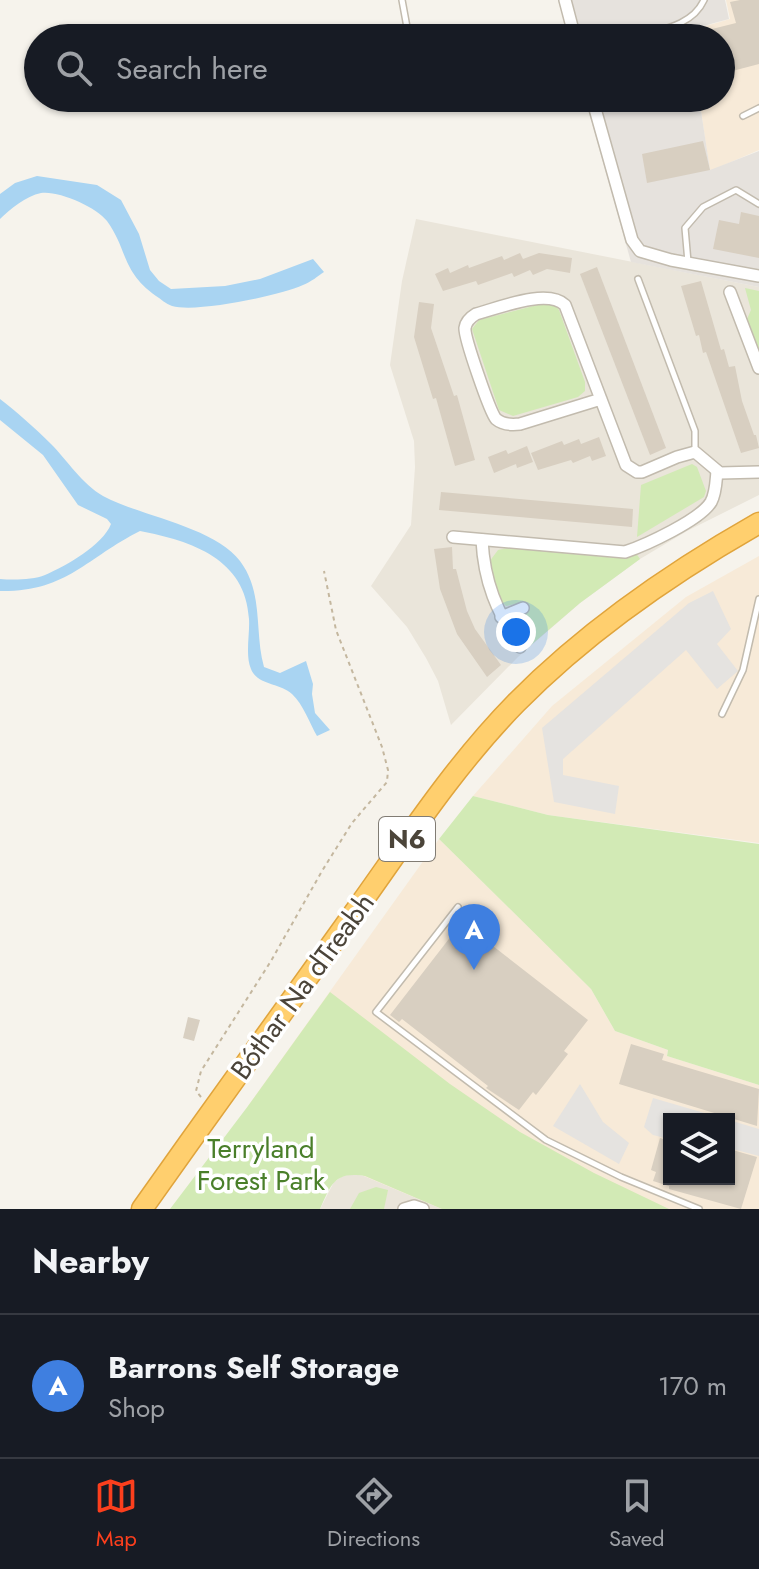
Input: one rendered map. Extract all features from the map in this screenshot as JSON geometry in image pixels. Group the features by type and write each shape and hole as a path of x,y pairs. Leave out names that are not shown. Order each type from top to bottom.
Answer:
{"highway":[{"name":"Bóthar Na dTreabh","path":"142,1209 429,807 515,704 579,647 641,598 674,574 759,523"}],"street":[{"path":"565,0 571,24"},
{"path":"596,112 632,240 640,251 759,276"},
{"path":"730,292 759,368"},
{"path":"601,399 520,424 500,421 492,411 466,339 465,326 476,314 542,297 560,300 565,305 601,399 622,459 632,470 642,472 695,452 725,474 759,472"},
{"path":"453,537 625,552 646,544 704,510 715,494 717,471"},
{"path":"482,540 486,577 501,617 520,647"},
{"path":"501,617 523,608"},
{"path":"404,1209 414,1206 423,1209"}],"lane":[{"path":"402,0 406,24"},
{"path":"679,24 700,9 704,0"},
{"path":"743,116 759,108"},
{"path":"688,263 685,228 703,207 736,190 759,204"},
{"path":"638,279 695,431 695,452"},
{"path":"722,714 743,670 759,599"},
{"path":"458,907 376,1012 546,1140 621,1177 699,1209"}],"path":[{"path":"215,1107 196,1091 201,1071 271,961 352,823 387,782 388,770 382,747 336,630 324,571"}],"shaded area":[{"path":"558,0 725,0 729,19 710,24 565,24"},
{"path":"726,0 759,0 759,150 710,171 701,112 735,112 735,24 712,24 730,19"},
{"path":"589,112 701,112 710,170 759,151 759,287 631,262"},
{"path":"416,219 759,287 759,495 640,559 580,603 518,657 451,725 438,681 426,658 407,627 371,586 411,525 414,441 390,365 402,281"},
{"path":"759,556 759,843 548,815 473,796 552,706 686,597"},
{"path":"713,591 731,629 717,644 738,671 717,689 686,650 563,759 563,775 619,786 615,814 554,802 542,728 689,603"},
{"path":"439,839 591,989 615,1031 668,1050 667,1056 759,1085 759,1209 442,1209 364,1176 248,1106"},
{"path":"580,1084 603,1122 629,1143 619,1164 553,1126"},
{"path":"653,1098 704,1113 663,1113 663,1138 653,1135 644,1127"},
{"path":"735,1122 759,1129 759,1156 735,1150"},
{"path":"352,1174 364,1176 442,1209 320,1209 334,1182"}],"green space":[{"path":"745,288 759,291 759,350 747,319 751,310"},
{"path":"545,303 559,310 585,382 585,391 578,397 513,416 499,410 472,329 479,320"},
{"path":"692,464 697,467 706,491 704,497 637,537 641,485"},
{"path":"507,548 617,558 636,553 640,559 580,603 531,645 514,626 516,618 529,611 525,602 506,606 497,597 489,562 498,550"},
{"path":"473,796 548,815 759,844 759,1085 667,1056 668,1050 615,1031 591,989 439,839"},
{"name":"Terryland Forest Park","path":"330,992 450,1084 520,1132 594,1173 669,1209 442,1209 365,1176 355,1175 335,1182 320,1209 170,1209"},
{"path":"376,1187 388,1190 384,1209 350,1209 359,1193"}],"water":[{"path":"37,176 97,185 121,200 139,234 150,270 171,289 225,286 260,279 313,259 324,272 303,285 257,298 200,307 172,306 137,278 107,221 86,205 57,194 41,193 24,200 0,219 0,194 15,183"},
{"path":"0,399 39,432 95,491 118,503 213,539 240,561 248,573 256,599 264,667 280,673 306,661 313,684 315,713 330,730 317,736 292,694 254,674 248,657 246,598 227,567 197,547 140,531 60,580 23,590 0,591 0,579 40,577 73,560 100,540 111,524 78,505 43,455 0,420"}],"building":[{"path":"759,0 759,64 735,70 735,24 732,24 736,23 730,2"},
{"path":"703,141 710,170 647,183 642,154"},
{"path":"741,212 759,216 759,258 713,249 719,220 739,224"},
{"path":"520,253 523,259 539,253 572,258 570,273 547,269 533,275 530,270 514,277 512,273 478,285 476,281 443,291 435,274 448,268 450,273 468,265 469,268 502,256 504,260"},
{"path":"597,267 666,448 650,455 580,274"},
{"path":"701,281 721,350 724,349 729,367 735,366 742,401 759,448 741,453 706,352 703,353 699,335 696,336 681,286"},
{"path":"419,302 434,304 431,328 454,396 457,395 475,460 455,466 436,398 433,399 414,337"},
{"path":"599,437 606,456 592,461 590,456 538,470 531,453 562,441 564,445 579,439 581,444"},
{"path":"527,446 533,462 517,468 516,464 494,473 488,457 506,450 508,454"},
{"path":"441,492 633,509 632,527 439,510"},
{"path":"452,547 453,569 456,569 467,611 475,629 501,665 487,677 457,634 440,589 434,549"},
{"path":"462,922 588,1020 564,1051 568,1054 536,1095 533,1092 519,1110 486,1088 488,1086 402,1019 399,1022 390,1015"},
{"path":"188,1017 200,1020 194,1041 183,1038"},
{"path":"631,1044 664,1054 662,1060 759,1089 757,1126 735,1119 735,1113 714,1113 619,1084"},
{"path":"660,1138 663,1139 663,1184 653,1181 656,1172 651,1170"},
{"path":"735,1151 757,1157 741,1209 669,1189 666,1185 735,1185"}],"place":[{"name":"Barrons Self Storage","path":"474,970"}]}
